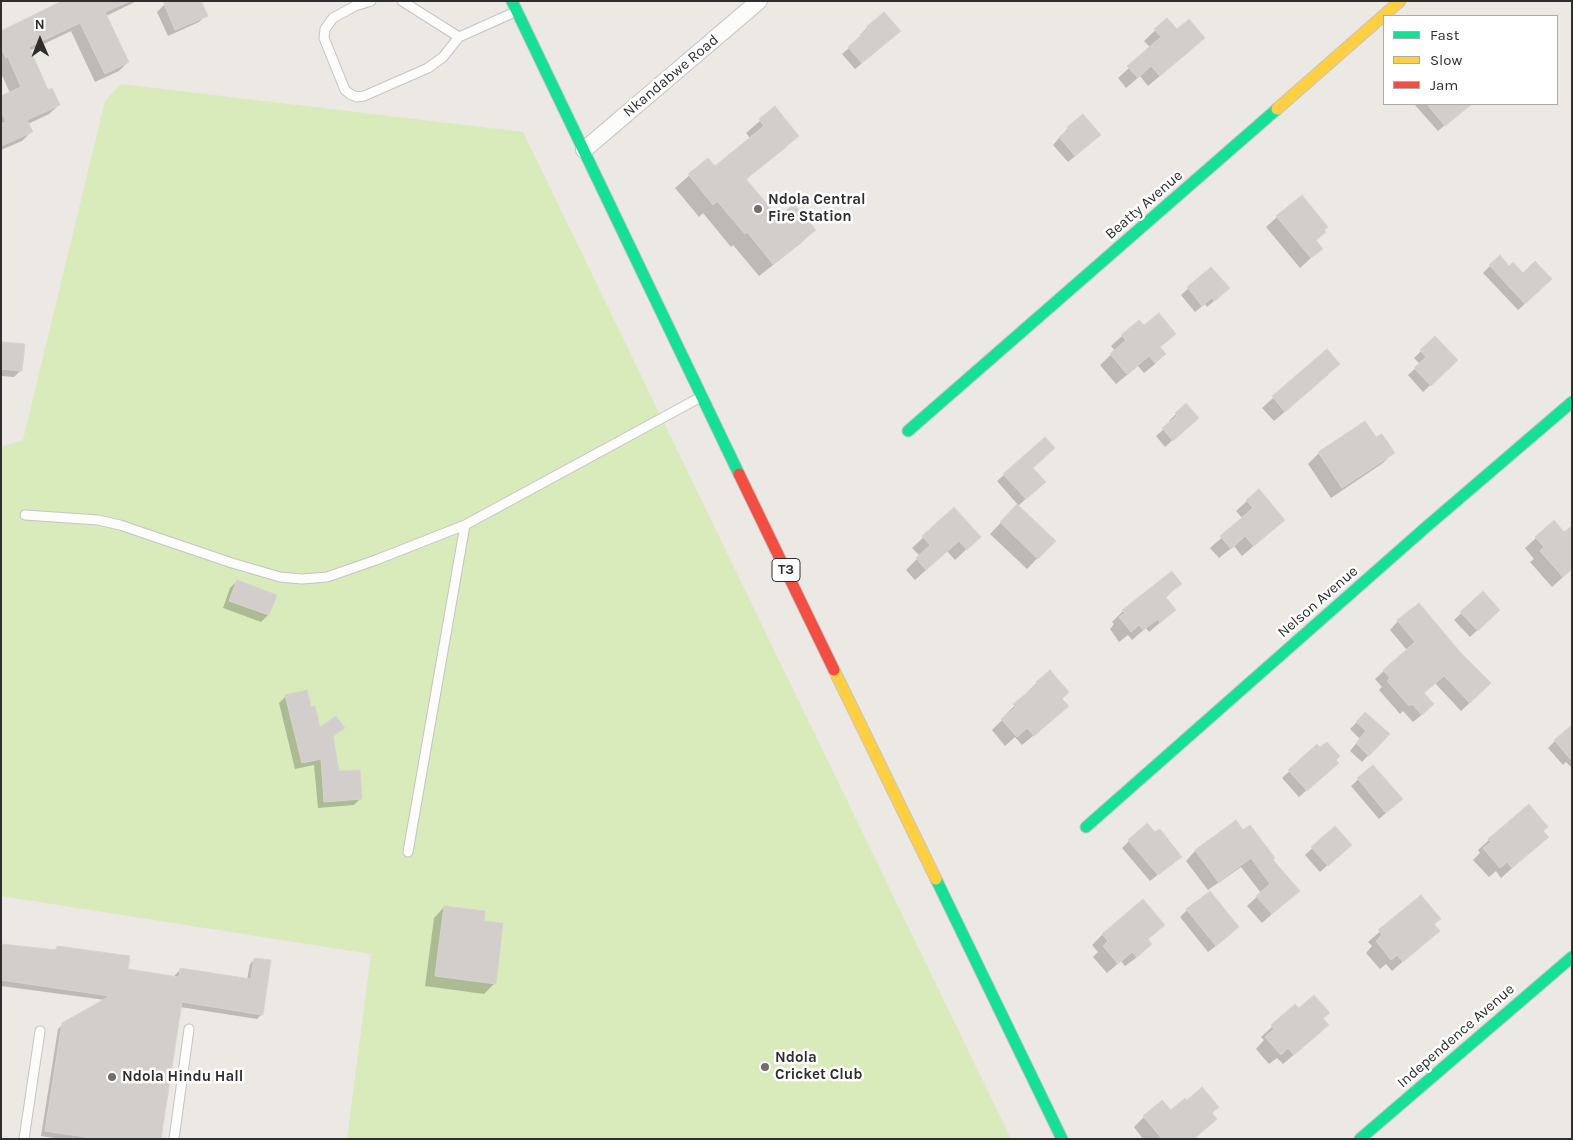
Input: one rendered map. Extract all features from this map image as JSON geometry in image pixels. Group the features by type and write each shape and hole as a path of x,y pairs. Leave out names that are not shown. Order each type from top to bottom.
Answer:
{"main road":[{"name":"Beatty Avenue","path":"1384,15 1400,1"},
{"name":"T3","path":"514,6 1062,1139"},
{"name":"Beatty Avenue","path":"908,431 1383,16"},
{"name":"Nelson Avenue","path":"1086,827 1425,528 1572,402"},
{"name":"Independence Avenue","path":"1360,1139 1572,957"}],"street":[{"name":"Nkandabwe Road","path":"584,150 759,1"}],"lane":[{"path":"371,1 354,6 333,18 325,29 324,38 345,90 357,97 364,96 428,68 443,57 458,37 514,6"},
{"path":"402,1 458,37"},
{"path":"24,514 98,520 120,525 255,571 280,577 302,579 327,576 376,560 465,525 702,397"},
{"path":"408,852 465,525"},
{"path":"174,1139 189,1029"},
{"path":"24,1139 40,1031"}],"green space":[{"path":"121,84 523,132 1011,1139 347,1139 371,954 1,896 1,447 23,440 105,101"}],"building":[{"path":"62,1 130,1 105,12 129,62 105,74 80,23 29,47 48,90 52,88 60,105 27,120 33,132 1,146 1,124 6,122 1,111 1,96 21,87 8,57 6,58 1,48 1,31"},
{"path":"163,1 201,1 208,16 175,30"},
{"path":"884,12 901,31 862,63 848,47 868,29 866,27"},
{"path":"1167,18 1177,29 1189,19 1205,38 1160,76 1151,66 1138,78 1127,66 1161,37 1154,29"},
{"path":"1428,105 1471,105 1445,126"},
{"path":"775,106 799,136 746,179 778,217 794,204 816,230 773,264 747,232 745,234 717,201 713,205 688,174 708,158 715,166 764,126 759,119"},
{"path":"1083,114 1101,135 1075,156 1059,137 1069,129 1067,127"},
{"path":"1302,195 1328,227 1324,230 1326,232 1316,240 1323,249 1311,258 1276,216"},
{"path":"1500,255 1509,266 1513,262 1523,273 1535,261 1552,279 1525,304 1489,265"},
{"path":"1211,267 1230,288 1215,301 1212,298 1202,306 1187,287"},
{"path":"1159,313 1176,334 1160,347 1166,354 1155,363 1149,356 1127,374 1110,354 1126,340 1121,335 1139,320 1144,325"},
{"path":"1435,336 1458,360 1431,386 1414,368 1426,357 1420,350"},
{"path":"1,342 25,344 22,371 1,369"},
{"path":"1327,349 1340,364 1285,412 1272,396"},
{"path":"1186,403 1199,418 1173,441 1162,428 1177,416 1175,413"},
{"path":"1365,421 1376,437 1382,434 1395,453 1342,488 1318,452"},
{"path":"1045,437 1055,448 1033,468 1046,482 1026,499 1003,474"},
{"path":"1259,489 1285,520 1254,546 1245,536 1231,549 1220,536 1253,508 1246,500"},
{"path":"1017,504 1056,541 1038,559 1000,522"},
{"path":"954,507 981,537 967,550 959,541 926,570 916,558 930,545 922,536"},
{"path":"1554,520 1564,532 1572,526 1572,569 1563,577 1540,551 1544,547 1535,537"},
{"path":"1172,571 1182,584 1165,596 1176,610 1160,623 1158,619 1143,630 1139,625 1131,632 1119,617 1125,613 1122,610"},
{"path":"237,580 277,595 269,615 229,601"},
{"path":"1483,591 1500,610 1478,631 1460,612"},
{"path":"1419,603 1460,652 1491,683 1470,703 1444,676 1424,693 1434,704 1422,715 1412,704 1409,706 1387,681 1390,678 1383,670 1415,642 1397,620"},
{"path":"1050,670 1069,692 1062,699 1069,706 1034,736 1027,728 1017,737 1001,719 1016,707 1013,704 1038,684 1036,682"},
{"path":"307,690 311,707 315,706 320,727 336,716 345,728 333,736 339,771 360,770 362,799 324,802 321,759 302,763 285,695"},
{"path":"1365,712 1390,734 1369,756 1356,743 1366,731 1356,722"},
{"path":"1572,725 1572,761 1554,740"},
{"path":"1327,742 1340,756 1336,760 1339,763 1307,791 1288,770 1317,744 1320,747"},
{"path":"1373,765 1403,799 1386,813 1357,778"},
{"path":"1529,804 1548,827 1543,831 1549,837 1512,868 1507,862 1500,868 1483,848 1491,842 1488,839"},
{"path":"1236,820 1243,830 1250,825 1275,858 1273,860 1300,891 1272,914 1256,896 1270,884 1251,858 1218,882 1195,850"},
{"path":"1147,823 1155,832 1160,829 1182,857 1158,875 1128,840"},
{"path":"1335,826 1352,845 1328,866 1311,847"},
{"path":"1210,891 1239,927 1216,946 1186,909"},
{"path":"1421,895 1441,919 1434,924 1440,931 1403,962 1397,955 1391,960 1376,941 1382,935 1378,930"},
{"path":"1143,899 1165,925 1148,939 1152,944 1137,957 1132,952 1118,964 1103,946 1108,941 1102,934"},
{"path":"444,906 485,911 484,921 503,923 496,984 435,976"},
{"name":"Ndola Hindu Hall","path":"1,944 57,950 57,946 130,956 128,969 179,977 180,968 251,979 254,958 271,960 263,1015 182,1002 161,1139 86,1139 86,1137 45,1131 62,1023 110,996 1,980"},
{"path":"1314,995 1330,1013 1323,1018 1329,1025 1294,1055 1288,1048 1281,1055 1265,1037 1274,1029 1271,1025 1295,1004 1299,1008"},
{"path":"1202,1087 1219,1107 1212,1113 1217,1119 1194,1139 1162,1139 1143,1116 1162,1100 1171,1110 1185,1098 1187,1100"}],"traffic: fast":[{"path":"512,1 739,474"},
{"path":"908,431 1277,109"},
{"path":"1086,827 1425,528 1572,402"},
{"path":"936,879 1062,1139"},
{"path":"1360,1139 1572,957"}],"traffic: slow":[{"path":"1384,15 1400,1"},
{"path":"1277,109 1383,16"},
{"path":"834,670 936,879"}],"traffic: jam":[{"path":"739,474 834,670"}],"place":[{"name":"Ndola Central Fire Station","path":"758,209"},
{"name":"Ndola Cricket Club","path":"765,1067"},
{"name":"Ndola Hindu Hall","path":"112,1077"}]}
